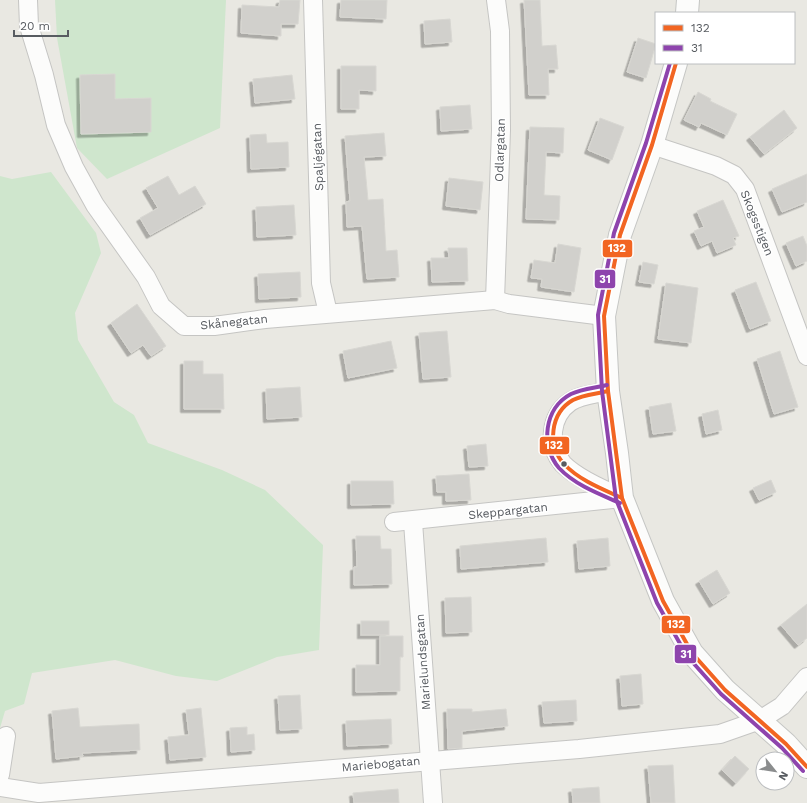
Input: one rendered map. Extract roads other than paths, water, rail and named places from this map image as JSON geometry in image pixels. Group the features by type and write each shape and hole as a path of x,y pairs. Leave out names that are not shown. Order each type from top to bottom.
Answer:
{"street":[{"name":"Skånegatan","path":"28,0 29,26 44,75 56,125 71,160 95,205 146,277 161,306 184,326 214,326 328,313 495,300 509,304 604,316"},
{"name":"Spaljégatan","path":"313,0 321,283 328,313"},
{"name":"Odlargatan","path":"495,300 501,130 500,31 496,0"},
{"path":"686,12 688,0"},
{"path":"676,64 652,144 620,235 604,316 608,391 618,453 622,498 663,601 692,654 725,690 760,720 807,767"},
{"name":"Skogsstigen","path":"652,144 716,166 734,175 745,189 807,356"},
{"path":"608,391 580,397 570,401 556,418 552,431 553,444 556,453 564,464 599,488 622,498"},
{"name":"Skeppargatan","path":"394,522 413,522 622,498"},
{"name":"Marielundsgatan","path":"413,522 433,803"},
{"path":"760,720 782,706 807,677"},
{"name":"Mariebogatan","path":"0,787 39,793 579,749 720,734 760,720"},
{"path":"0,775 6,736"}]}
